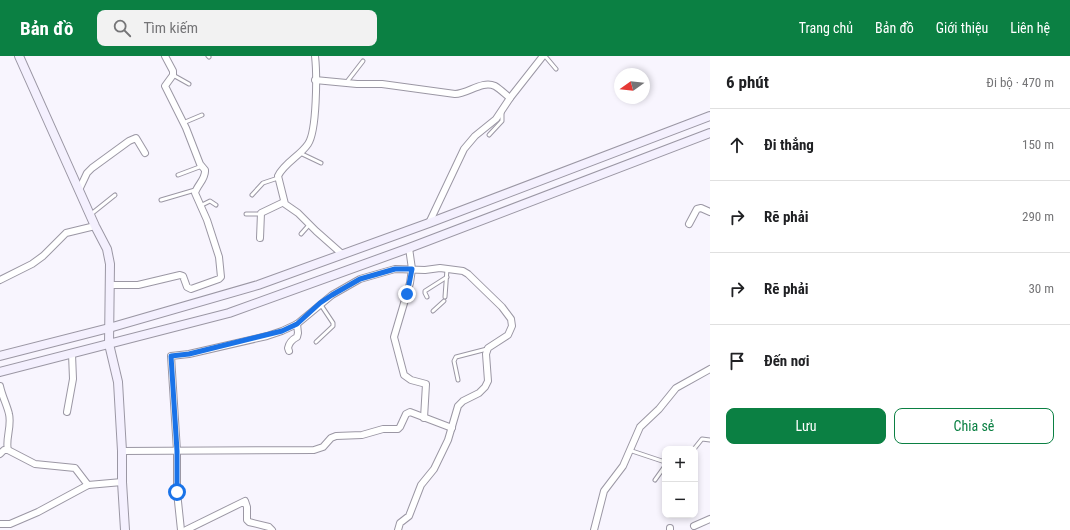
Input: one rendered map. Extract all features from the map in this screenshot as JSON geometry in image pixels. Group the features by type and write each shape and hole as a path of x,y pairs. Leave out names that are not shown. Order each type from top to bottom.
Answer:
{"street":[{"path":"19,56 95,226 107,249 110,264 109,344 118,382 125,530"},
{"path":"110,285 138,285 180,275 183,276 187,287 191,289 221,277 219,257 195,190 205,174 165,86 173,75 165,56"},
{"path":"315,56 315,119 310,140 300,153 279,174 279,178 284,202 342,254"},
{"path":"429,223 467,145 474,136 496,119 510,98 544,56"},
{"path":"316,80 382,84 455,94 461,94 481,86 489,85 496,87 510,98"},
{"path":"0,356 109,328 258,285 429,223 710,116"},
{"path":"0,372 229,313 409,248 710,133"},
{"path":"79,190 87,173 92,168 129,141 136,138 145,153"},
{"path":"260,238 260,214 284,202"},
{"path":"689,224 697,209 701,208 710,212"},
{"path":"0,279 32,264 43,256 66,233 95,226"},
{"path":"409,248 412,269 407,294 394,336 404,375 412,380 426,384 424,418"},
{"path":"181,530 177,492 177,451 171,356 189,354 267,336 282,331 297,324 320,303 360,279 395,269 425,270 440,268 462,271 468,274 499,304 511,319 512,326 508,335 488,348 486,354 488,382 486,387 460,404 448,440 434,469 421,485 409,516 400,523 398,530"},
{"path":"289,351 289,344 297,337 297,324"},
{"path":"67,412 73,378 72,354"},
{"path":"594,530 604,491 622,466 640,426 659,409 676,388 710,369"},
{"path":"0,386 1,395 9,414 10,430 7,446 8,450"},
{"path":"122,451 314,450 323,447 331,438 336,436 362,435 382,429 398,429 408,412 452,428"},
{"path":"0,454 4,450 8,450 34,464 75,468 88,485"},
{"path":"0,524 10,524 38,512 88,485 122,482"},
{"path":"186,530 245,501 247,506 247,520 249,522 269,527 272,530"},
{"path":"694,526 710,519"}],"lane":[{"path":"544,56 556,69"},
{"path":"346,83 364,61"},
{"path":"173,75 189,84"},
{"path":"489,135 502,121 502,110"},
{"path":"183,123 202,115"},
{"path":"300,153 321,163"},
{"path":"178,175 202,166"},
{"path":"252,195 263,183 279,178"},
{"path":"161,200 195,190"},
{"path":"90,215 115,195"},
{"path":"200,206 210,201 216,205"},
{"path":"246,214 260,214"},
{"path":"301,234 310,225"},
{"path":"433,311 445,299 447,269"},
{"path":"427,297 425,291 446,277"},
{"path":"316,342 332,326 333,323 320,303"},
{"path":"458,380 454,361 456,357 488,348"},
{"path":"696,446 700,440 704,438 710,440"},
{"path":"629,450 662,461"},
{"path":"655,480 662,470"}],"route":[{"path":"177,492 177,451 171,356 189,354 267,336 282,331 297,324 320,303 360,279 395,269 412,269 407,294"}]}
